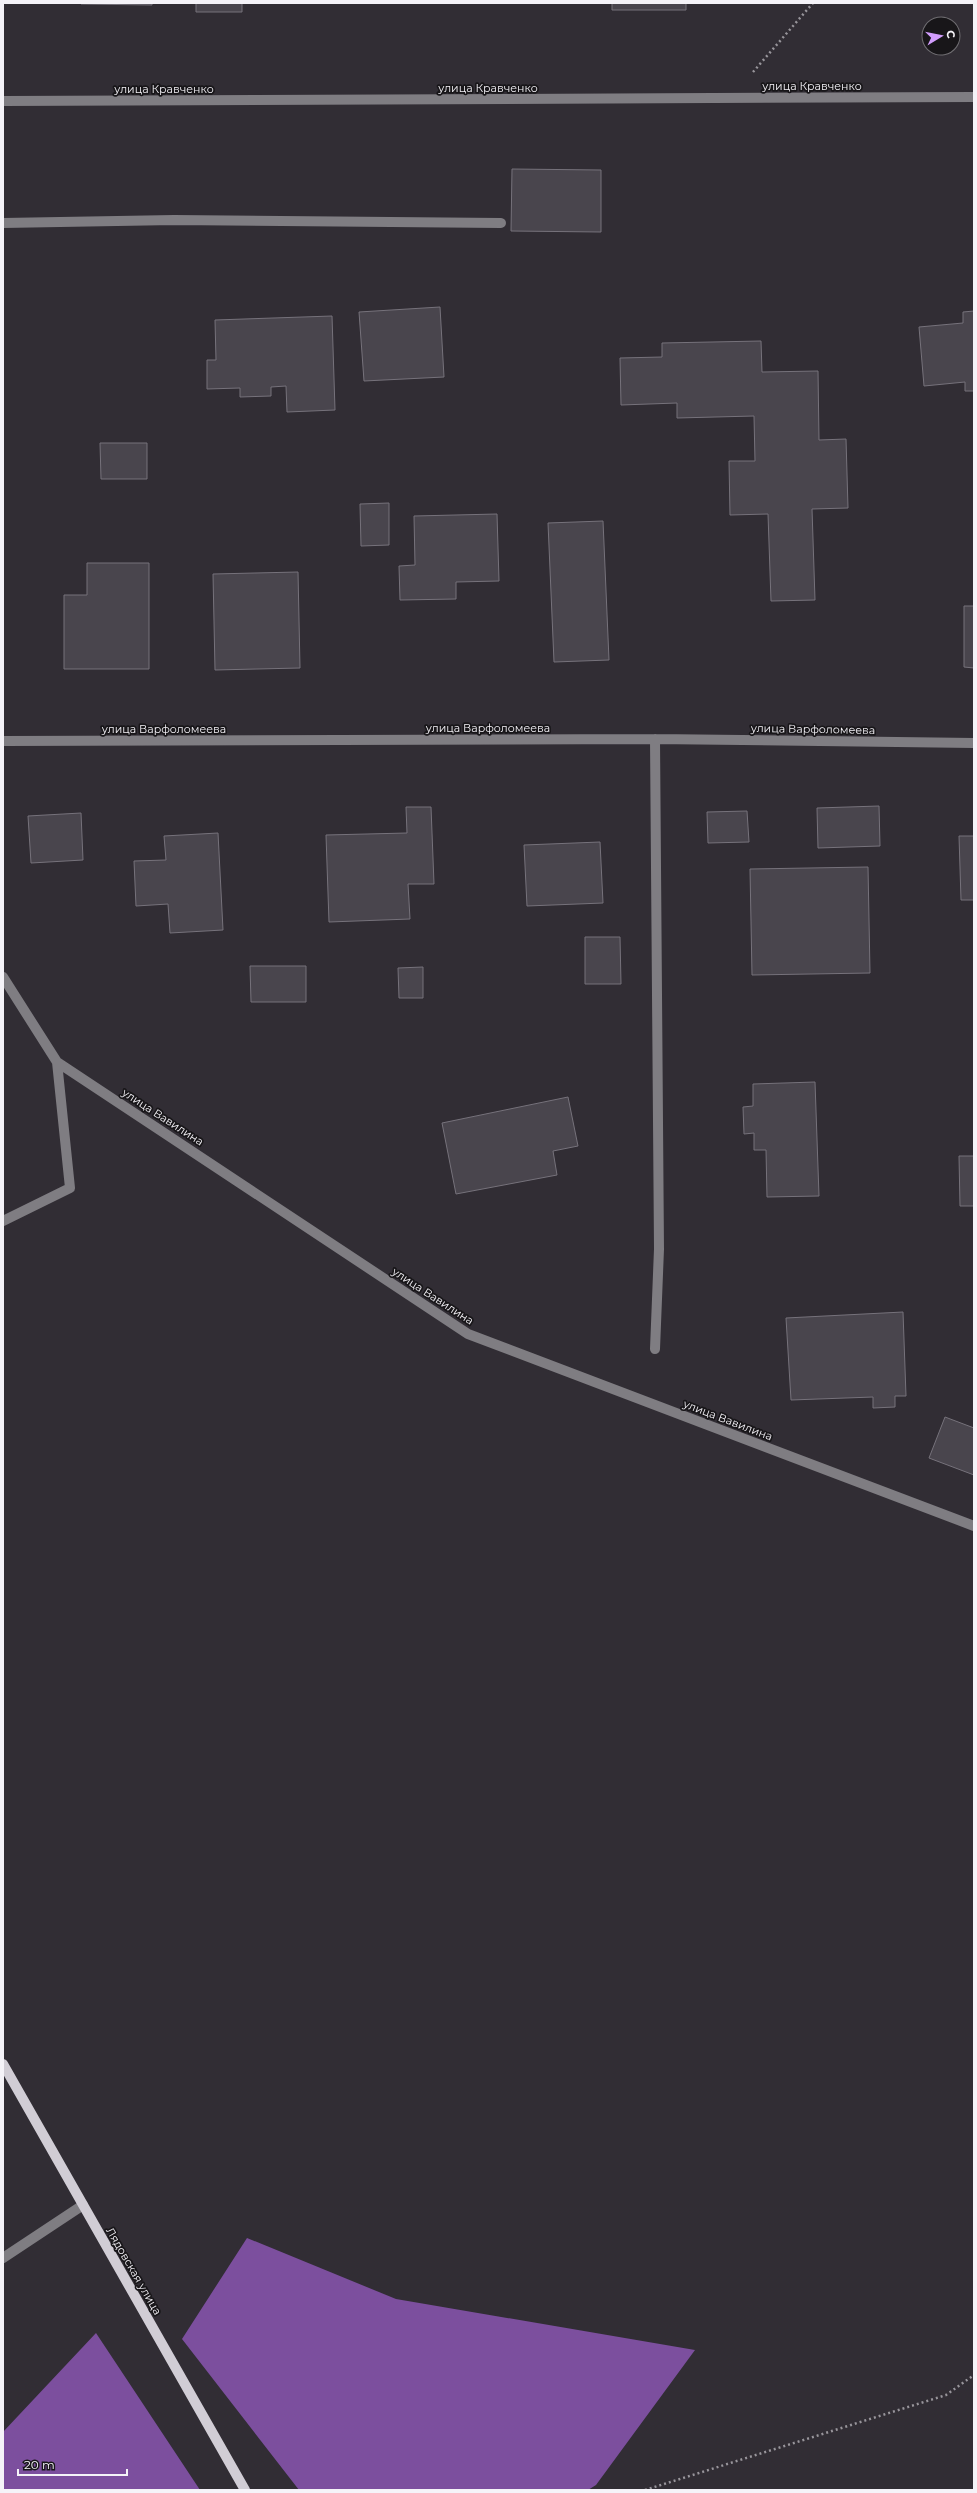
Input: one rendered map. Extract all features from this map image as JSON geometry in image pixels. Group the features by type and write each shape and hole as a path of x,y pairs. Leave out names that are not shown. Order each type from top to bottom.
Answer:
{"main road":[{"name":"Лядовская улица","path":"3,2064 245,2490"}],"street":[{"name":"улица Кравченко","path":"3,101 974,97"},
{"path":"3,223 174,220 501,223"},
{"path":"655,739 659,1249 656,1350"},
{"name":"улица Варфоломеева","path":"3,741 655,739 974,742"},
{"name":"улица Вавилина","path":"3,977 57,1062 468,1334 974,1526"},
{"path":"3,1221 70,1188 57,1062"},
{"path":"3,2258 83,2205"}],"path":[{"path":"730,99 813,3"},
{"path":"645,2490 946,2395 974,2375"}],"shaded area":[{"path":"247,2238 396,2299 695,2350 596,2485 588,2490 299,2490 182,2339"},
{"path":"96,2333 200,2490 3,2490 3,2432"}],"building":[{"path":"152,3 152,5 81,4"},
{"path":"196,3 242,3 242,12 196,12"},
{"path":"612,3 686,3 686,10 612,10"},
{"path":"512,169 601,170 601,232 511,231"},
{"path":"440,307 444,377 364,381 359,312"},
{"path":"974,311 974,391 965,391 965,382 924,386 919,327 963,323 963,312"},
{"path":"332,316 335,410 287,412 286,386 271,387 271,396 240,397 240,388 207,389 207,360 216,360 215,320"},
{"path":"761,341 762,372 818,371 819,440 846,439 848,508 812,509 815,600 771,601 768,514 730,515 729,461 755,461 754,416 677,418 677,403 621,405 620,358 662,357 662,343"},
{"path":"100,443 147,443 147,479 101,479"},
{"path":"389,503 389,545 361,546 360,504"},
{"path":"497,514 499,581 456,582 456,599 400,600 399,566 415,565 414,516"},
{"path":"603,521 609,660 554,662 548,523"},
{"path":"87,563 149,563 149,669 64,669 64,595 87,595"},
{"path":"298,572 300,668 215,670 213,574"},
{"path":"964,606 974,606 974,668 964,667"},
{"path":"879,806 880,846 818,848 817,808"},
{"path":"406,807 431,807 434,884 408,884 410,919 329,922 326,835 407,833"},
{"path":"747,811 749,842 708,843 707,812"},
{"path":"81,813 83,860 31,863 28,816"},
{"path":"218,833 223,930 170,933 168,904 136,906 134,861 166,860 164,836"},
{"path":"959,836 974,836 974,900 961,900"},
{"path":"600,842 603,903 527,906 524,845"},
{"path":"868,867 870,973 752,975 750,869"},
{"path":"585,937 620,937 621,984 585,984"},
{"path":"250,966 306,966 306,1002 251,1002"},
{"path":"423,967 423,998 399,998 398,968"},
{"path":"815,1082 819,1196 767,1197 766,1150 754,1150 754,1133 744,1134 743,1107 753,1106 753,1084"},
{"path":"568,1097 578,1146 553,1151 557,1175 456,1194 442,1123"},
{"path":"959,1156 974,1156 974,1206 960,1206"},
{"path":"903,1312 906,1396 895,1396 895,1407 873,1408 873,1397 791,1400 786,1318"},
{"path":"945,1417 974,1428 974,1475 929,1458"}]}
